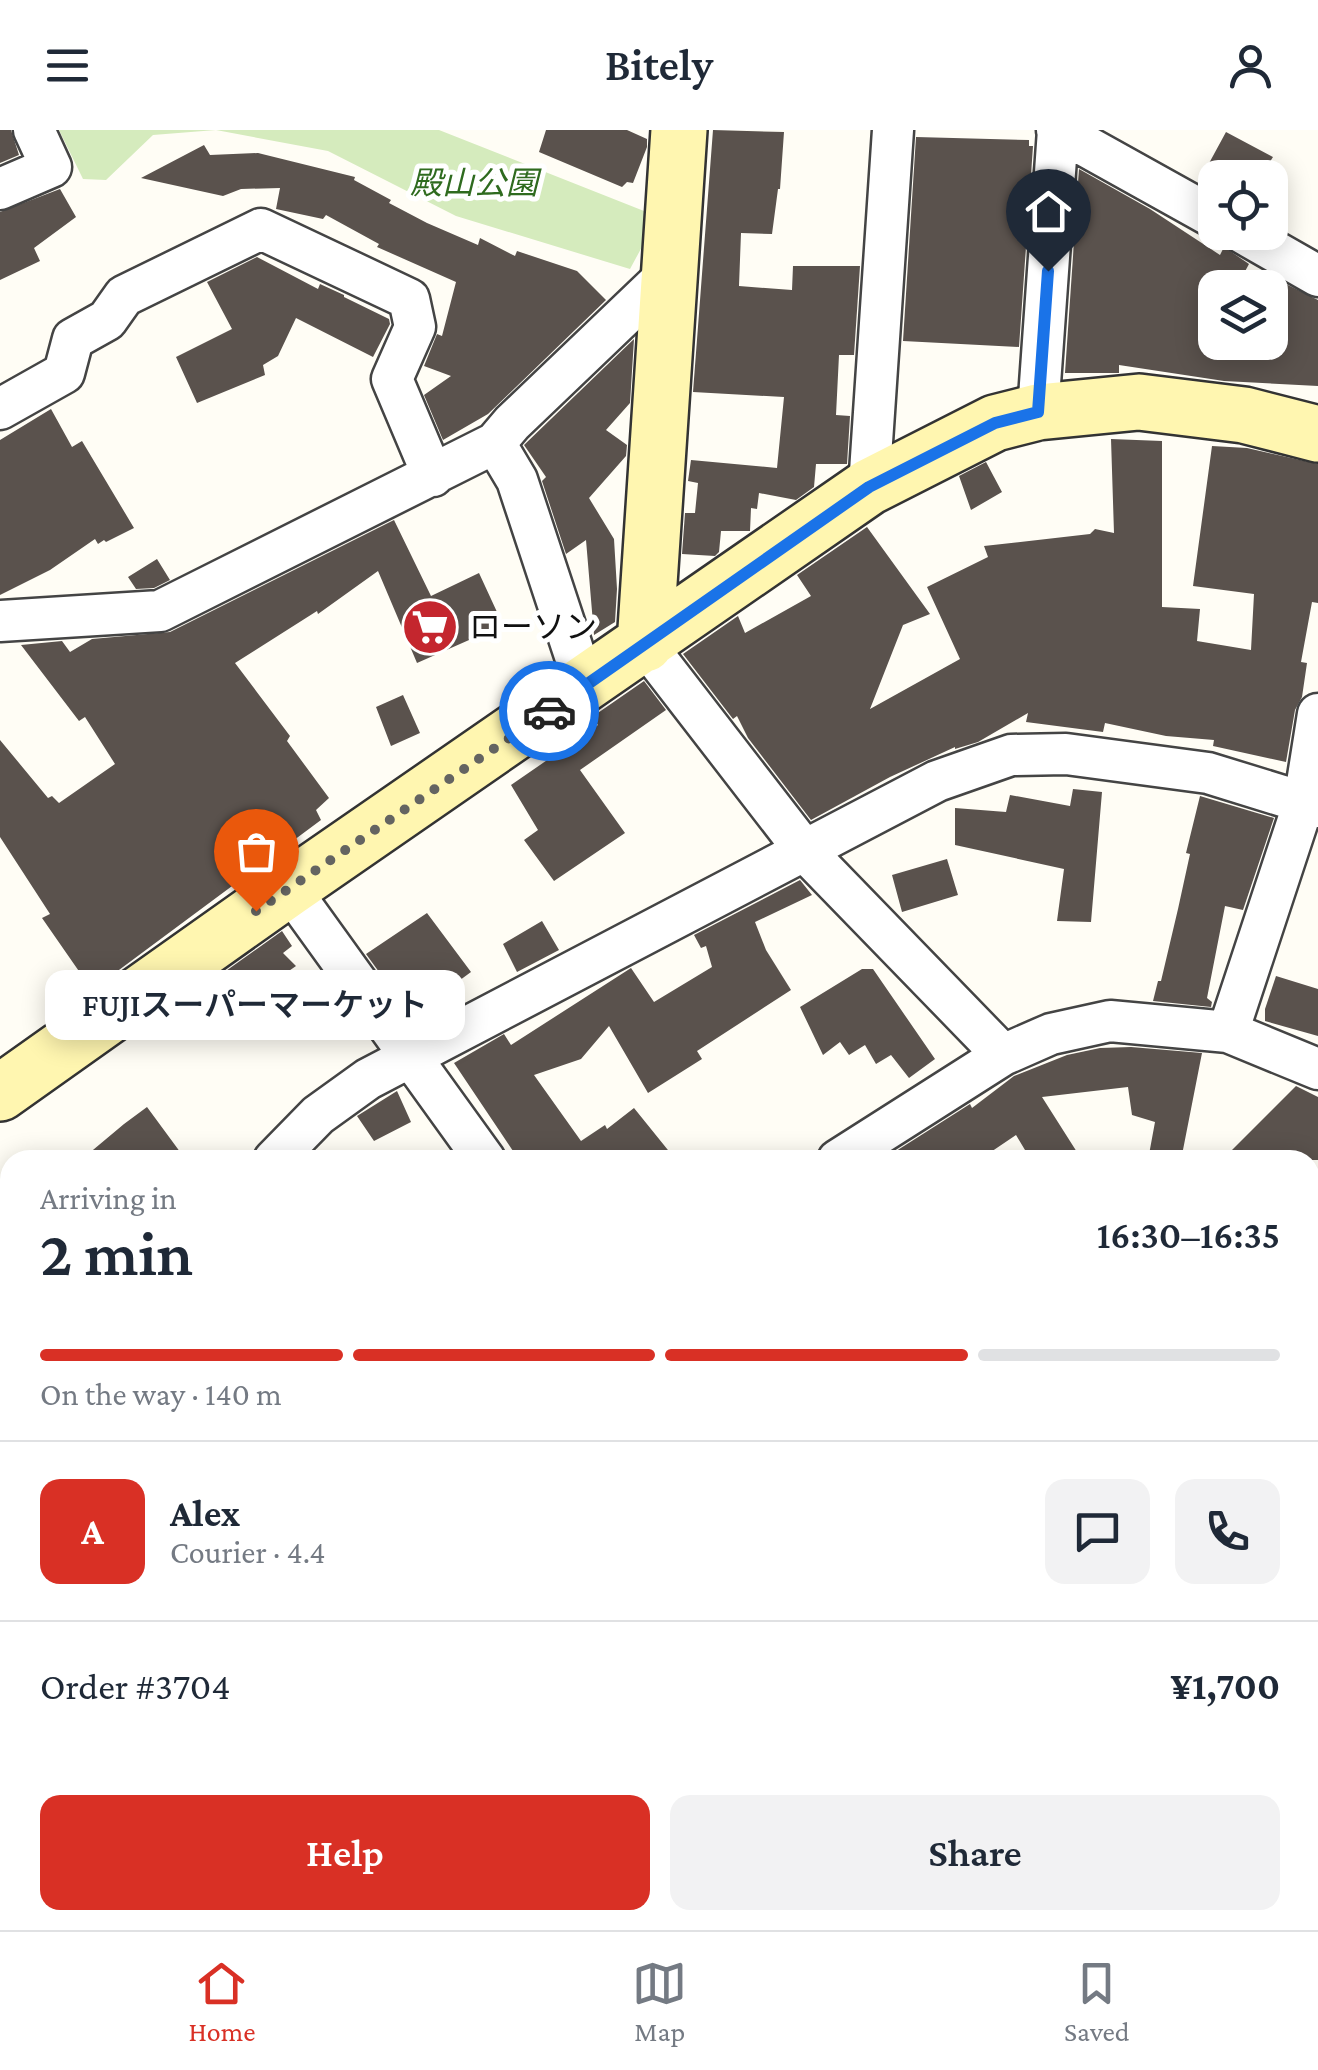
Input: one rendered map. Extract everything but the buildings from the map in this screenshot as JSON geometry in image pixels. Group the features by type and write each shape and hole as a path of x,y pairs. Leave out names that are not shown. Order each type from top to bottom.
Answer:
{"street":[{"path":"0,189 51,167 34,130"},
{"path":"679,130 645,644 805,852 1003,1054"},
{"path":"869,487 893,130"},
{"path":"1038,412 1058,130 1198,208"},
{"path":"1,406 64,373 73,339 107,320 124,296 261,229 409,299 415,328 392,380 433,476"},
{"path":"1272,250 1318,276"},
{"path":"0,621 160,611 433,476 495,443 671,271"},
{"path":"0,1093 869,487 995,423 1038,412 1138,402 1244,415 1318,434"},
{"path":"495,443 516,480 585,686"},
{"path":"1228,1032 1311,804 1318,714"},
{"path":"284,1150 318,1115 368,1079 936,781 1011,755 1066,754 1208,773 1311,804"},
{"path":"289,888 478,1150"},
{"path":"854,1150 1003,1054 1052,1034 1110,1021 1228,1032 1318,1068"}],"green space":[{"path":"59,130 216,130 153,135 106,180 83,179"},
{"name":"殿山公園","path":"216,130 439,130 644,211 643,245 630,269 456,216 328,151"}],"way so far":[{"path":"256,911 549,711"}],"place":[{"name":"ローソン","path":"430,627"},
{"name":"FUJIスーパーマーケット","path":"256,911"}],"route":[{"path":"549,711 869,487 995,423 1038,412 1048,271"}]}
